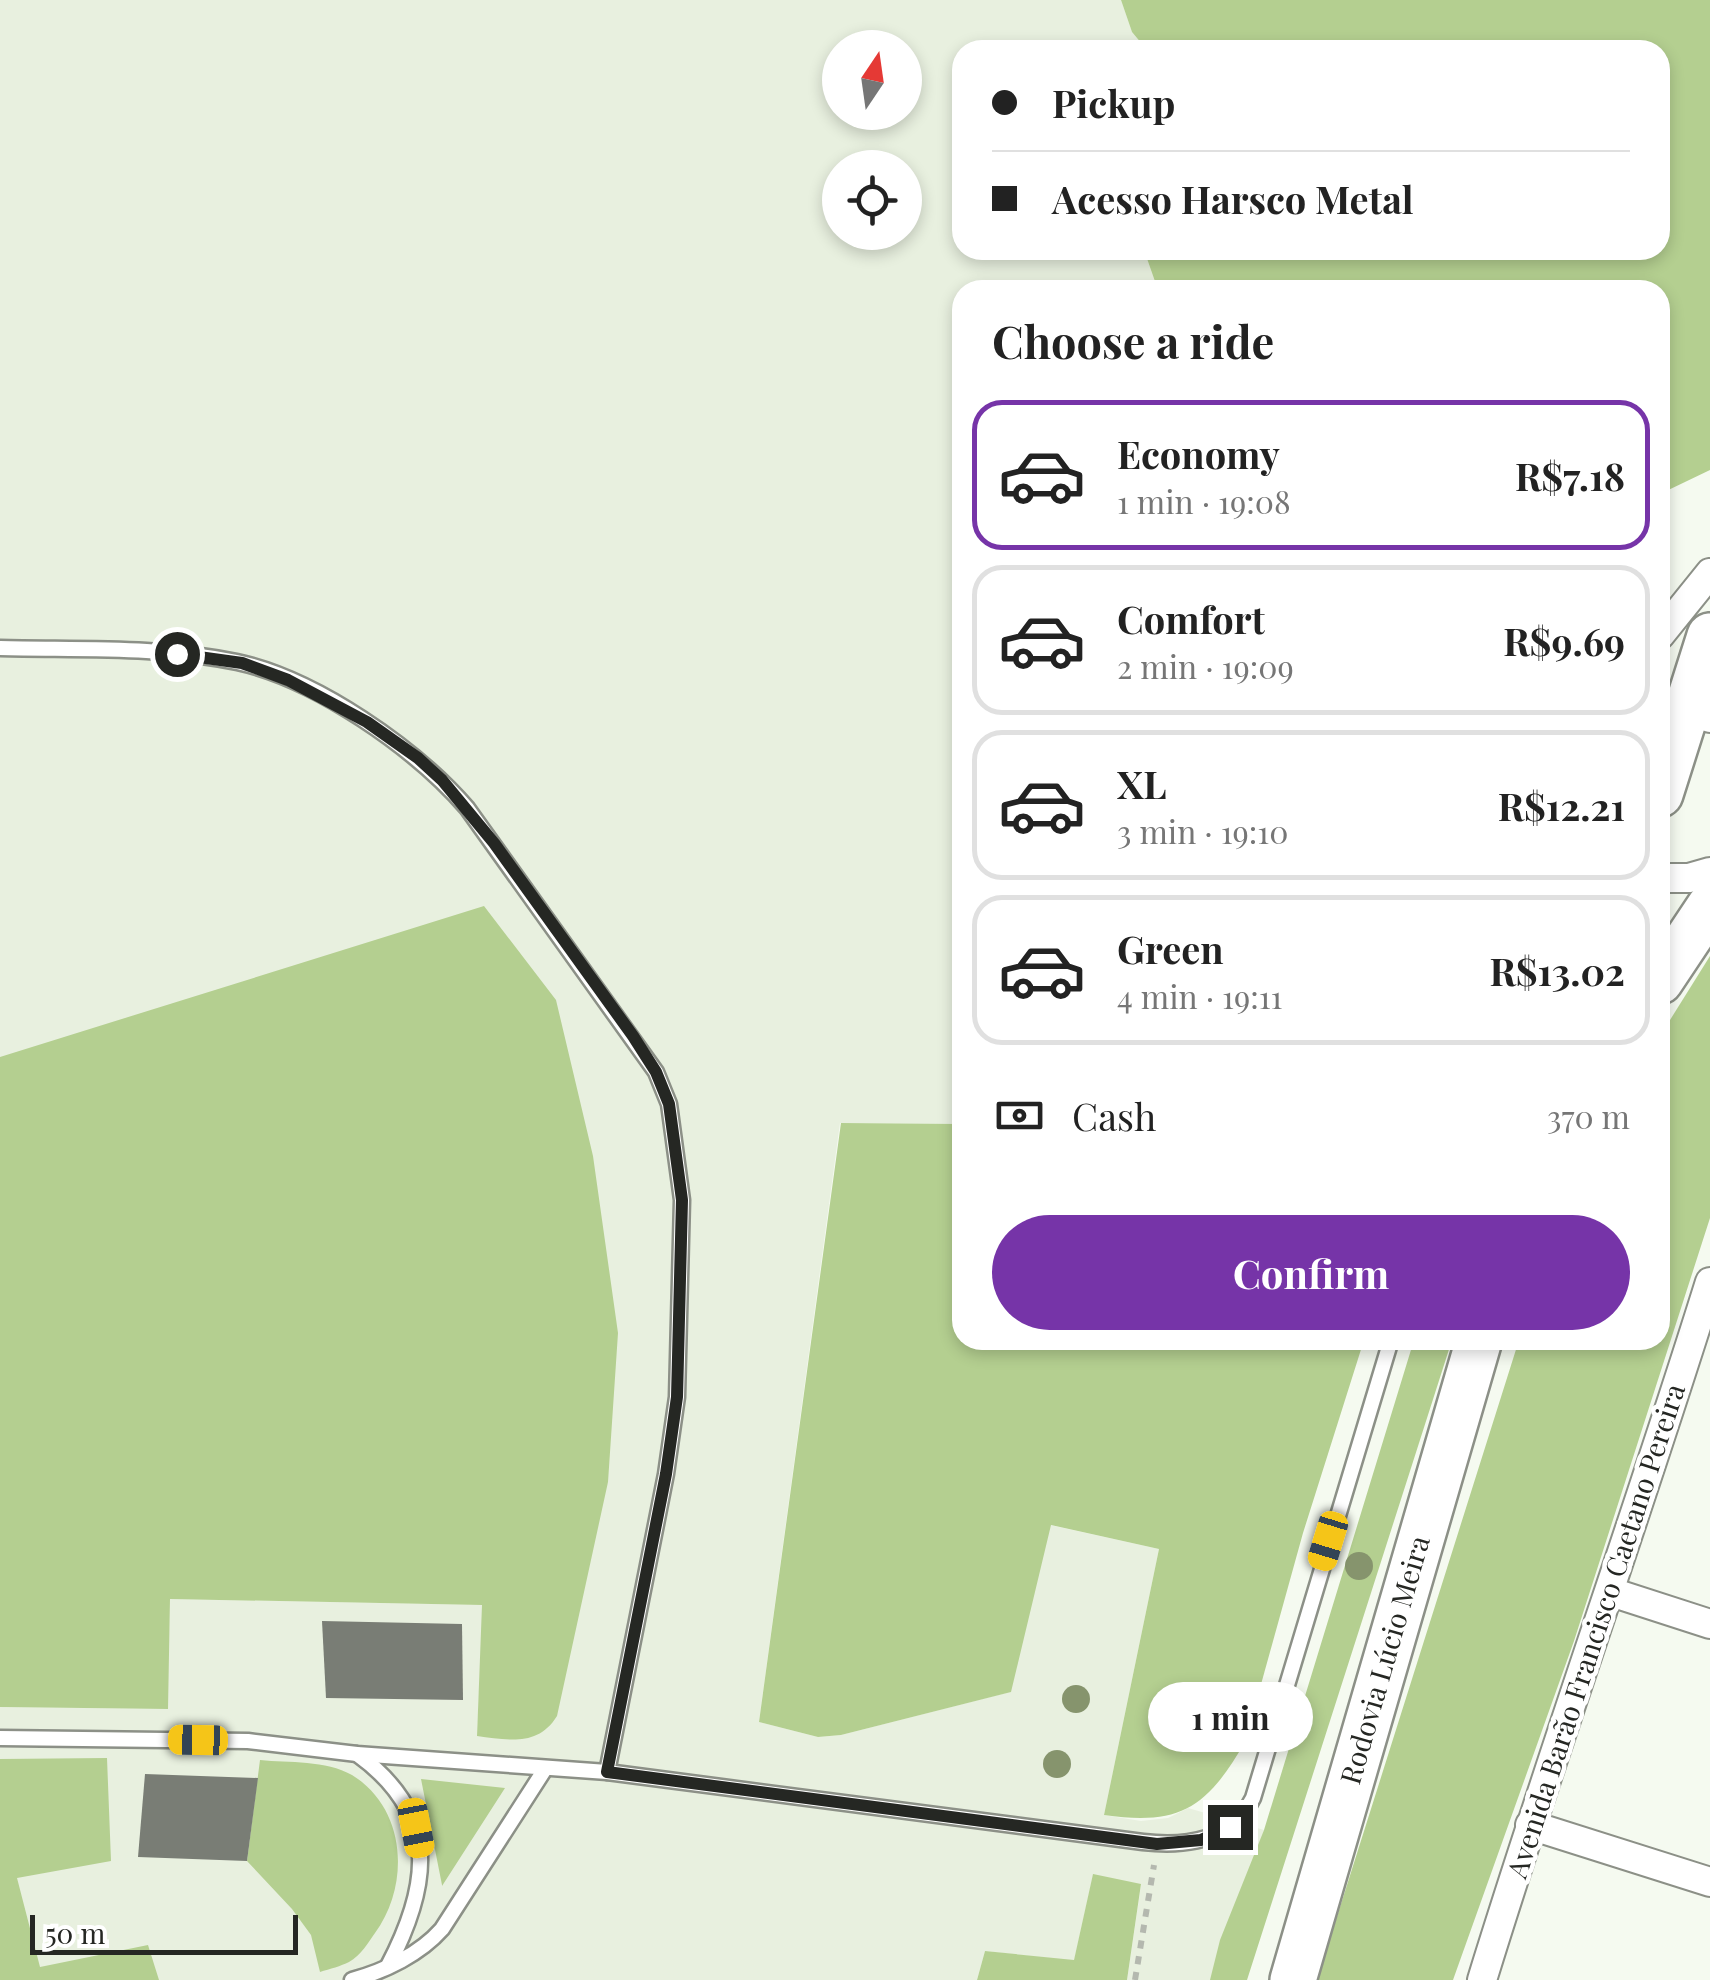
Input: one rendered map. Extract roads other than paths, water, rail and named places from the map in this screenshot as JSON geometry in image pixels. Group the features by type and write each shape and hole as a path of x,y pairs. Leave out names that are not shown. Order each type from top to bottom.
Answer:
{"highway":[{"path":"1670,767 1692,708 1710,636"},
{"path":"1670,966 1710,906"},
{"name":"Rodovia Lúcio Meira","path":"1293,1980 1477,1350"}],"street":[{"path":"1670,623 1710,573"},
{"path":"1670,878 1710,872"},
{"name":"Avenida Barão Francisco Caetano Pereira","path":"1482,1980 1530,1825 1611,1592 1699,1356 1710,1282"},
{"path":"1611,1592 1710,1624"},
{"path":"1530,1825 1710,1882"}],"lane":[{"path":"0,648 155,652 242,663 288,680 380,730 418,758 466,808 656,1072 669,1104 682,1200 677,1397 666,1474 607,1772"},
{"path":"0,1738 248,1741 356,1754 607,1772 1157,1844 1192,1842 1220,1833 1238,1820 1252,1798 1388,1350"},
{"path":"356,1754 377,1769 400,1794 416,1828 417,1901 388,1966"},
{"path":"352,1980 420,1948 442,1929 545,1769"}]}
